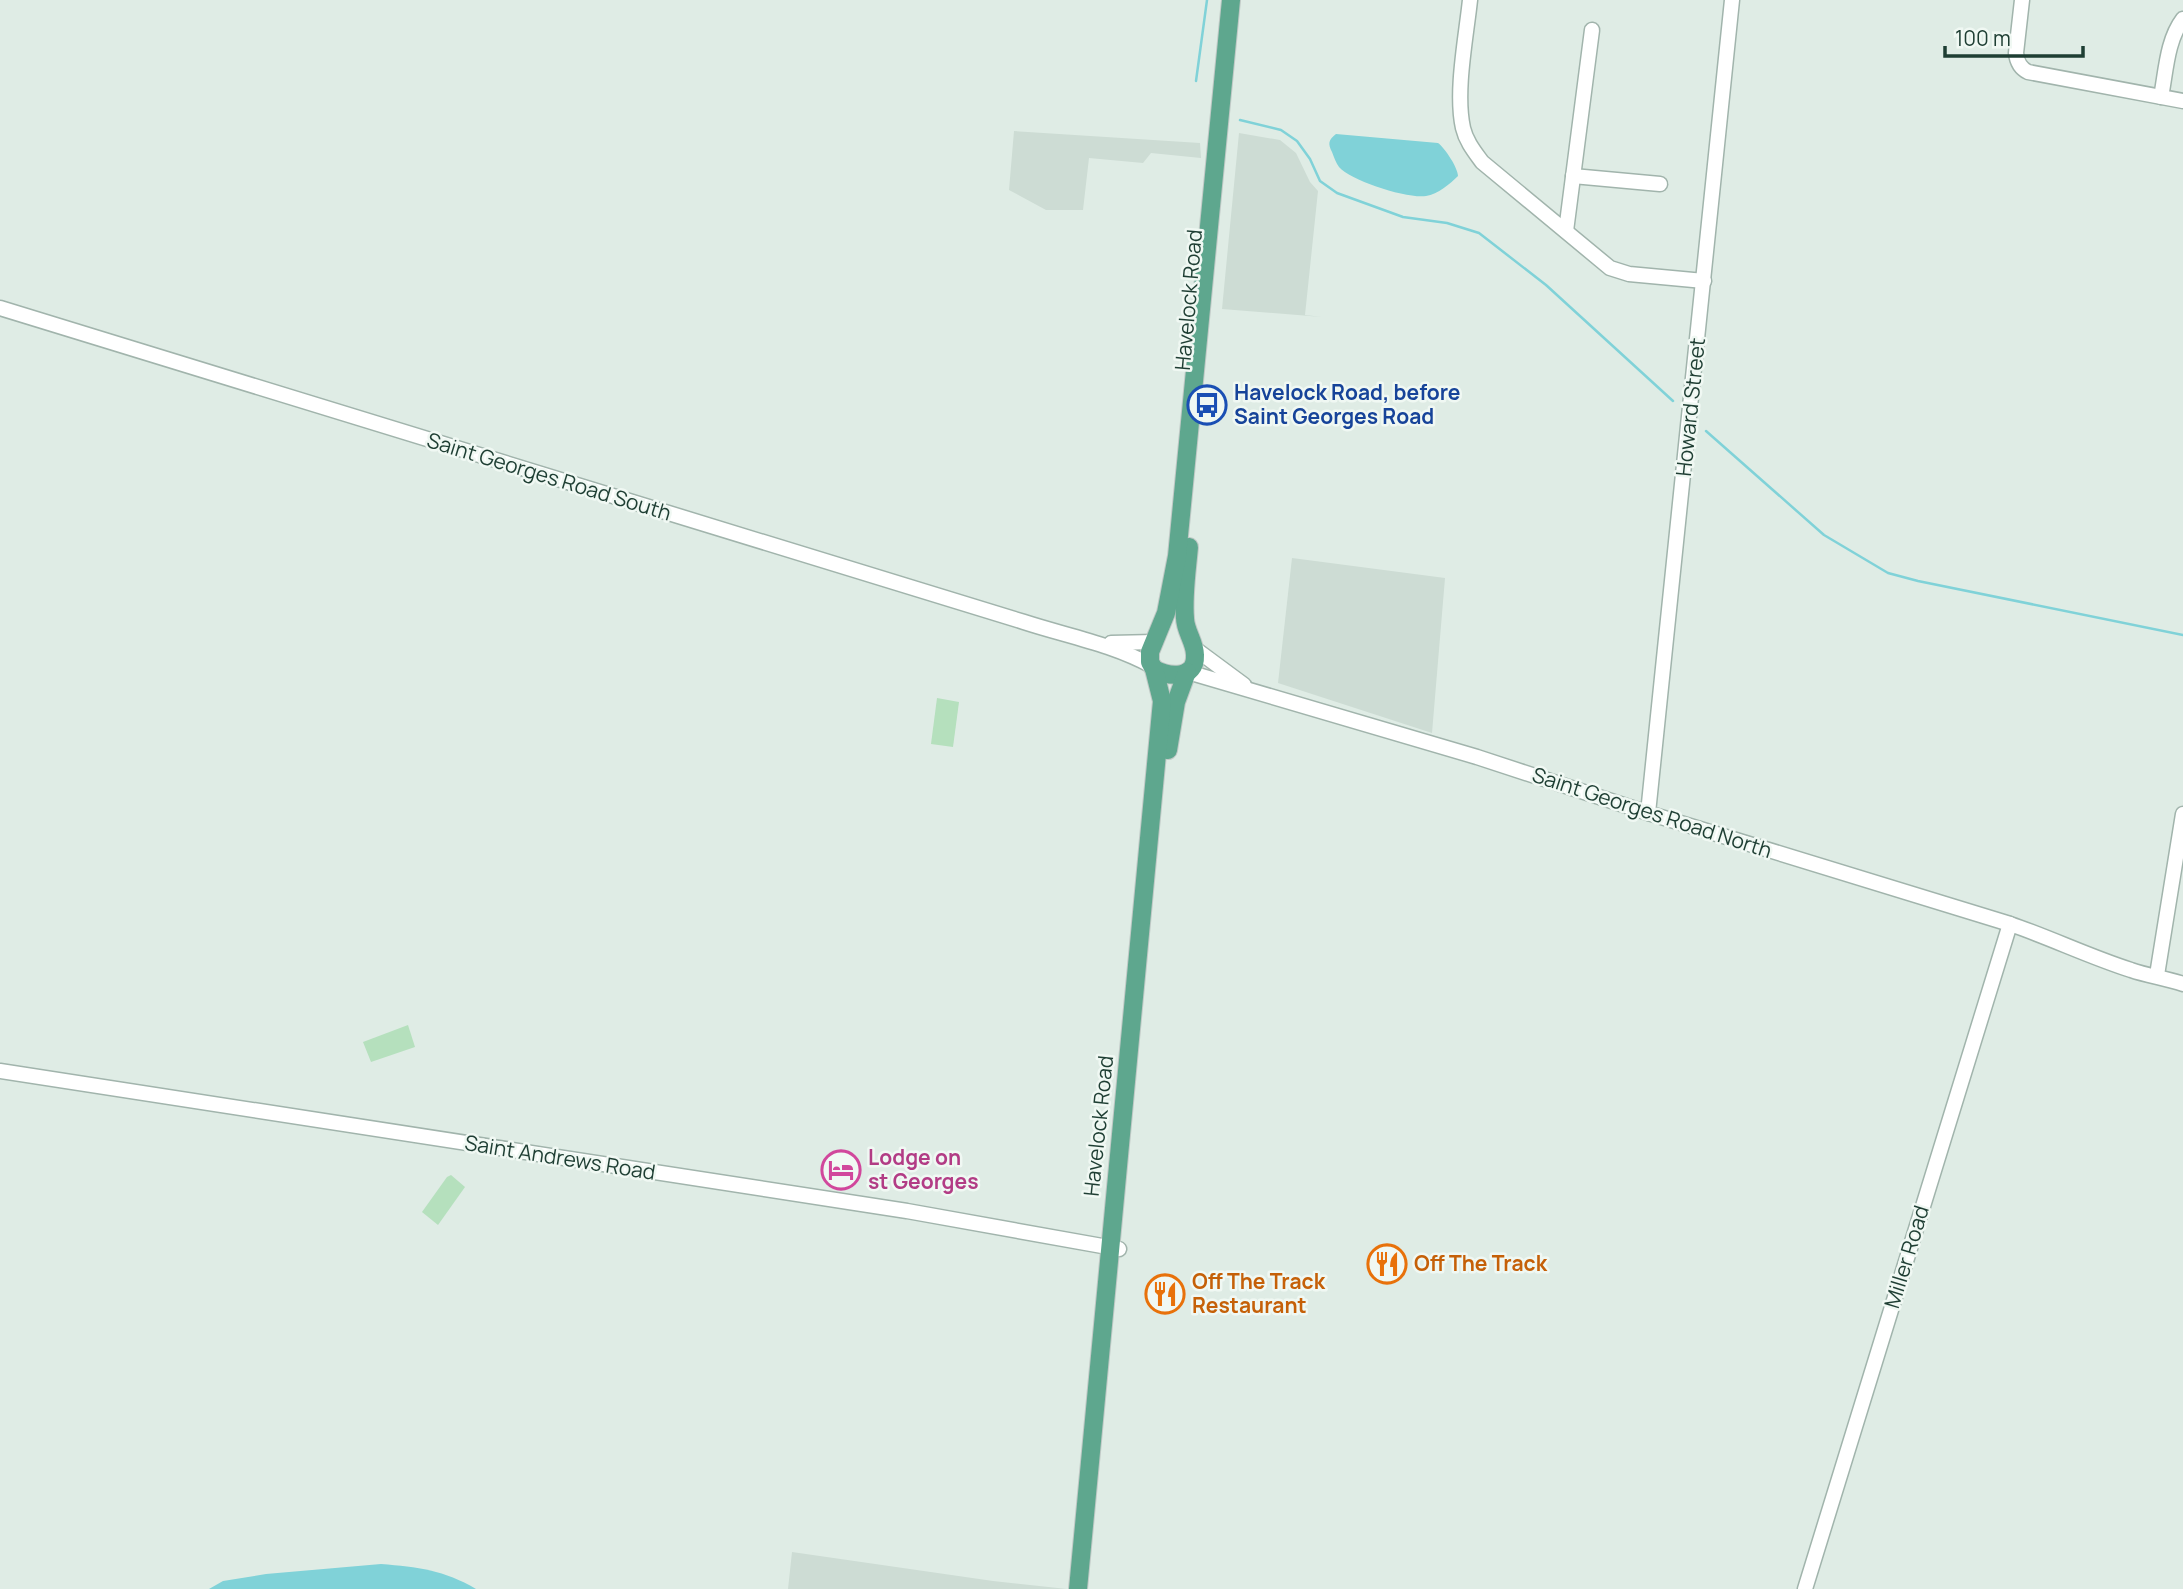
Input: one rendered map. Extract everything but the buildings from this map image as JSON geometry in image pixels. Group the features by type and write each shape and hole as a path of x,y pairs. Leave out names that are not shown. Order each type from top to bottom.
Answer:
{"main road":[{"name":"Havelock Road","path":"1154,640 1171,595 1177,556 1231,0"},
{"name":"Havelock Road","path":"1193,647 1185,619 1189,550 1240,0"},
{"path":"1175,636 1193,647 1195,659 1187,672 1168,675 1153,667 1150,652 1154,640 1175,636"},
{"name":"Havelock Road","path":"1087,1589 1162,701 1153,667"},
{"name":"Havelock Road","path":"1078,1589 1166,764 1176,702 1187,672"}],"street":[{"path":"1470,0 1459,105 1463,130 1482,162 1610,268 1629,274 1704,281"},
{"name":"Howard Street","path":"1648,813 1732,0"},
{"path":"2022,0 2017,47 2019,64 2028,72 2183,101"},
{"path":"2161,97 2171,44 2176,28 2183,19"},
{"path":"1566,230 1592,30"},
{"path":"1573,176 1660,184"},
{"name":"Saint Georges Road South","path":"0,307 1010,618 1099,643 1124,651 1153,667"},
{"name":"Saint Georges Road South","path":"1099,643 1154,640"},
{"name":"Saint Georges Road North","path":"1193,647 1248,688"},
{"name":"Saint Georges Road North","path":"1187,672 1476,757 2055,940 2072,941 2183,984"},
{"path":"2183,814 2157,972 2183,976"},
{"name":"Miller Road","path":"1805,1589 2010,925"},
{"name":"Saint Andrews Road","path":"0,1071 907,1211 1115,1248"}],"shaded area":[{"path":"1014,131 1200,143 1201,158 1151,153 1143,163 1089,158 1083,210 1046,210 1009,190"},
{"path":"1239,133 1280,140 1296,153 1310,182 1318,191 1305,315 1322,317 1222,309"},
{"path":"1292,558 1445,578 1432,733 1278,683"},
{"path":"792,1552 993,1581 1067,1589 788,1589"}],"green space":[{"path":"937,698 959,702 953,747 931,744"},
{"path":"408,1025 415,1047 371,1062 363,1042"},
{"path":"451,1175 465,1187 438,1225 422,1212"}],"water":[{"path":"1336,134 1438,143 1451,158 1458,176 1439,191 1426,196 1406,195 1380,188 1355,178 1339,167 1329,144"},
{"path":"381,1564 430,1570 476,1589 209,1589 223,1581 266,1574"}],"waterway":[{"path":"1196,81 1207,0"},
{"path":"1240,120 1281,130 1297,141 1310,159 1320,181 1337,193 1403,217 1447,223 1479,233 1546,285 1673,401"},
{"path":"1706,431 1824,535 1888,573 2183,635"}],"place":[{"name":"Havelock Road, before Saint Georges Road","path":"1207,405"},
{"name":"Lodge on st Georges","path":"841,1170"},
{"name":"Off The Track","path":"1387,1264"},
{"name":"Off The Track Restaurant","path":"1165,1294"}]}
